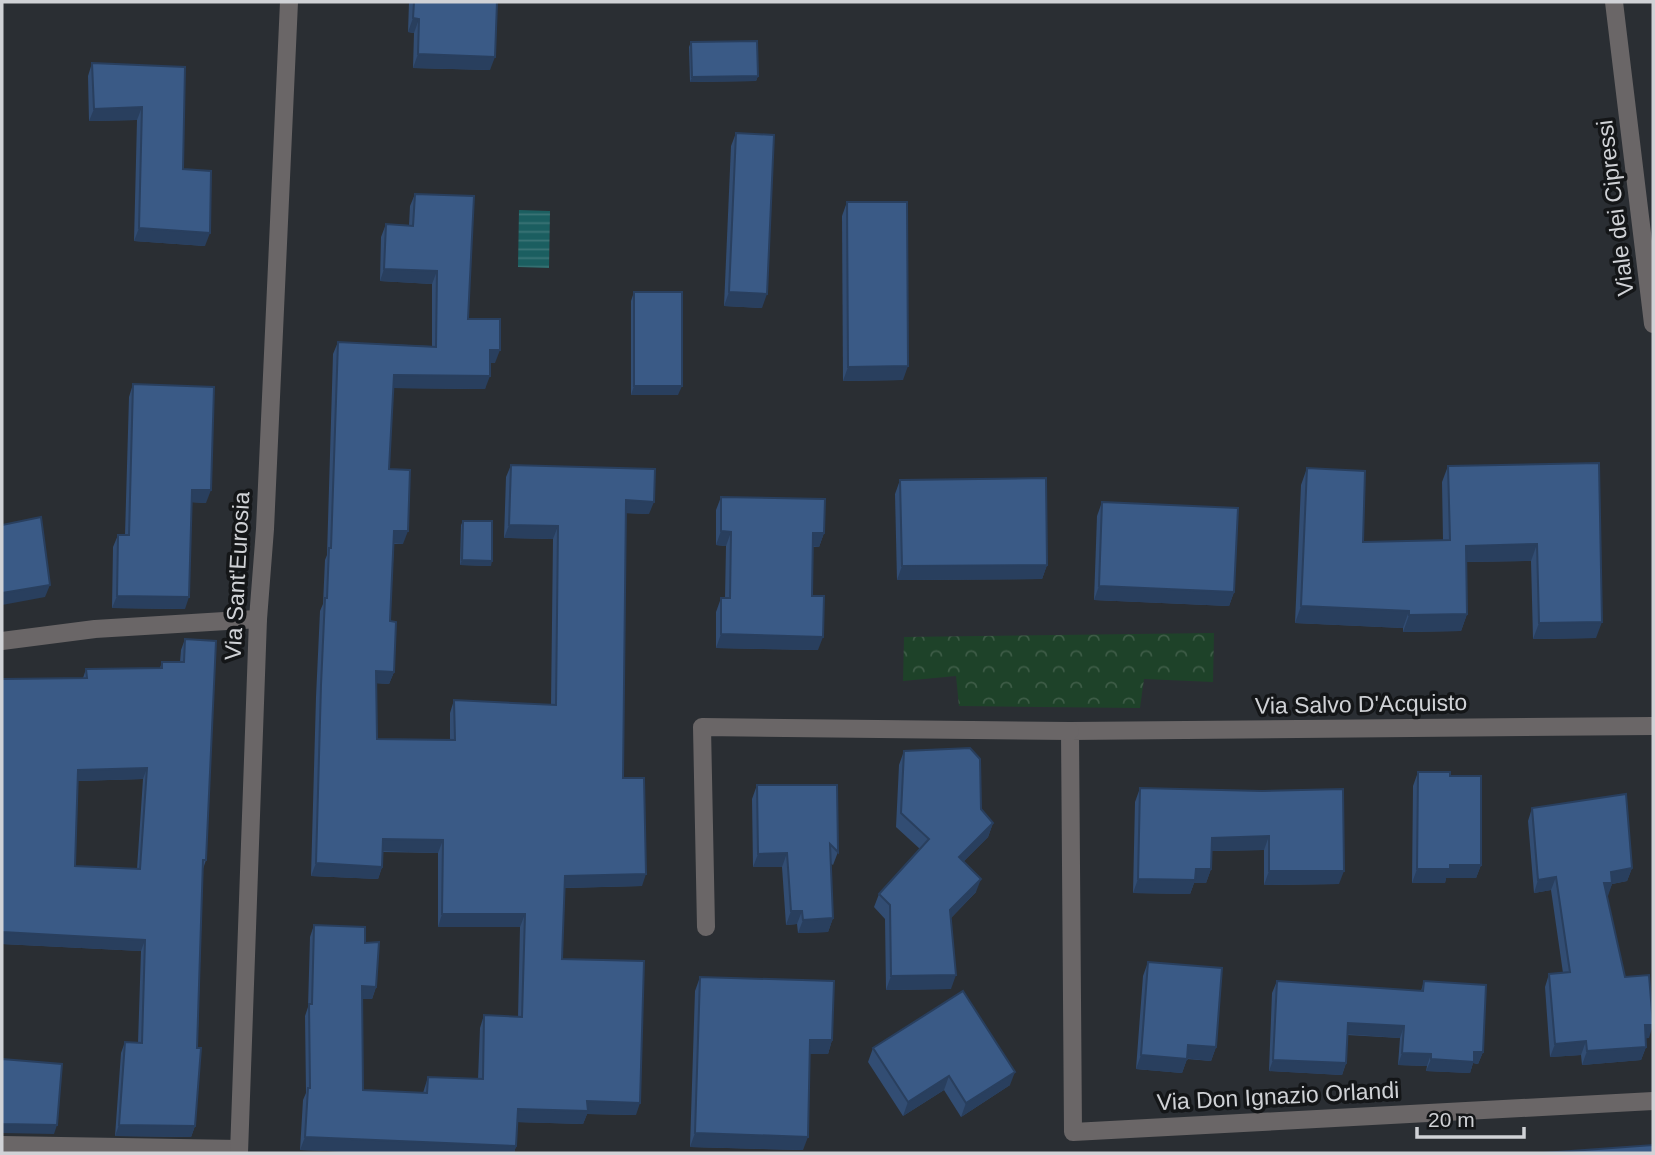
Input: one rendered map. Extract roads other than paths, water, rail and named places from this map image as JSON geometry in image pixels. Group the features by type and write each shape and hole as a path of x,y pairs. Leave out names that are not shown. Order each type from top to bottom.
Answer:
{"street":[{"name":"Via Sant'Eurosia","path":"239,1151 258,619 265,529 289,2"},
{"name":"Viale dei Cipressi","path":"1614,2 1653,324"},
{"path":"2,641 95,629 258,619"},
{"name":"Via Salvo D'Acquisto","path":"706,927 702,727 1070,731 1653,726"},
{"name":"Via Don Ignazio Orlandi","path":"1070,731 1073,1132 1653,1101"},
{"path":"2,1145 239,1151"}],"water":[{"path":"519,210 550,211 549,268 518,267"}]}
